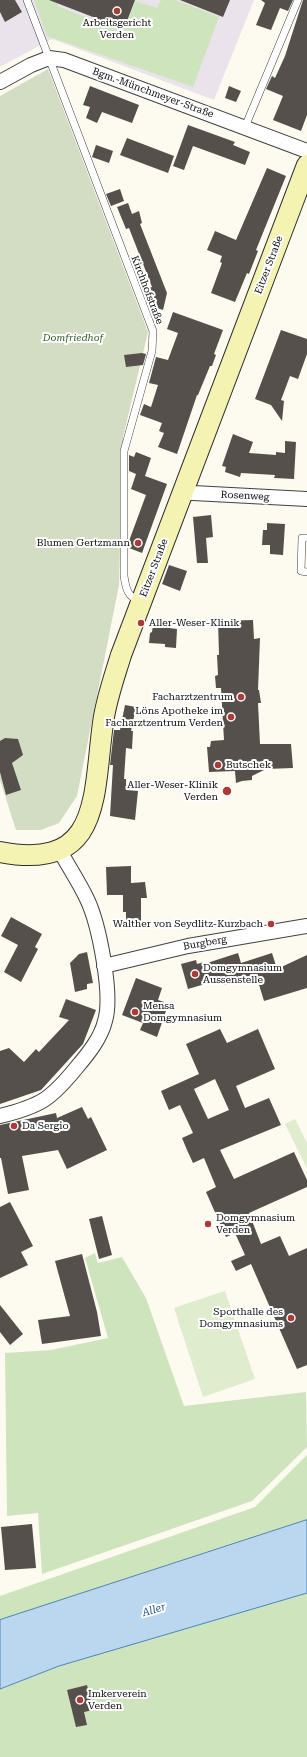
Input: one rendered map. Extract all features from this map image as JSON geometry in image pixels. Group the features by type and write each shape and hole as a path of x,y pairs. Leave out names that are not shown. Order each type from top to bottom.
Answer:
{"main road":[{"name":"Eitzer Straße","path":"0,852 33,856 49,854 77,837 86,825 90,814 106,705 120,656 307,164"}],"street":[{"path":"0,82 31,65 49,58"},
{"name":"Bgm.-Münchmeyer-Straße","path":"49,58 64,60 307,150"},
{"name":"Rosenweg","path":"183,490 193,493 307,499"},
{"path":"0,1116 23,1110 42,1102 56,1092 93,1046 105,1022 108,994 98,935 88,900 59,849"},
{"name":"Burgberg","path":"104,966 188,946 307,926"}],"lane":[{"name":"Kirchhofstraße","path":"27,0 153,331 152,351 126,440 124,452 124,576 128,593 132,598 141,602"},
{"path":"245,127 298,0"},
{"path":"307,538 302,538 301,571 307,572"}],"shaded area":[{"path":"0,0 254,0 214,100 52,39 0,67"}],"green space":[{"path":"34,0 59,0 57,6 124,32 135,1 157,8 161,0 175,0 219,17 193,87 47,36"},
{"name":"Domfriedhof","path":"48,69 148,332 123,437 119,585 77,796 59,823 41,830 16,830 0,780 0,96"},
{"path":"295,1119 307,1143 307,1169 285,1124"},
{"path":"95,1253 98,1263 122,1257 146,1298 184,1406 306,1392 307,1447 252,1501 42,1574 38,1513 7,1516 5,1353 51,1350 108,1338 85,1258"},
{"path":"225,1291 255,1379 203,1397 174,1308"},
{"path":"307,1455 307,1757 0,1757 0,1596 255,1507"}],"water":[{"name":"Aller","path":"307,1520 307,1593 59,1666 0,1689 0,1620"}],"building":[{"path":"0,0 15,0 22,12 5,22 0,12"},
{"path":"49,0 135,0 124,29"},
{"path":"180,0 230,0 223,17"},
{"path":"261,0 293,0 288,11 280,8 271,30 256,25 265,3"},
{"path":"303,0 307,0 307,115 301,131 273,120 283,96 266,89 272,76 275,78 285,56"},
{"path":"90,86 139,105 132,123 102,112 97,123 86,118 90,107 83,105"},
{"path":"229,86 241,91 236,102 225,98"},
{"path":"188,125 235,142 233,145 250,152 245,165 193,146 184,170 173,166"},
{"path":"127,138 174,156 168,173 120,155"},
{"path":"96,145 113,151 109,163 92,157"},
{"path":"267,168 286,176 256,250 258,251 249,274 247,273 235,302 211,293 222,263 220,262 222,256 207,250 215,231 236,240"},
{"path":"120,189 124,201 111,206 106,194"},
{"path":"128,203 132,214 139,211 142,223 140,224 167,293 163,310 157,308 151,310 143,290 152,287 129,228 126,229 117,207"},
{"path":"173,312 223,330 214,354 216,355 212,366 210,366 197,395 177,454 158,447 164,433 159,431 162,423 140,415 144,404 151,407 158,385 149,383 156,357 168,360 178,333 167,329"},
{"path":"281,330 307,339 307,354 298,379 290,376 281,400 284,401 282,421 271,405 255,399"},
{"path":"146,354 143,365 126,367 124,355"},
{"path":"233,434 253,442 249,453 276,455 276,452 285,453 285,441 296,442 294,479 274,478 275,475 241,473 240,477 225,472 226,467 222,466"},
{"path":"136,452 151,458 145,476 167,484 142,553 129,548 129,541 146,495 131,489 136,474 129,471 129,455 134,457"},
{"path":"211,515 213,537 206,538 208,563 197,563 193,517"},
{"path":"267,523 285,524 283,555 270,554 270,545 262,545 263,530 267,530"},
{"path":"169,565 187,571 180,591 162,584"},
{"name":"Facharztzentrum","path":"253,620 254,639 260,638 258,690 261,703 258,703 260,744 291,744 293,768 266,769 252,776 252,780 236,783 235,771 209,772 207,747 210,747 211,741 224,740 221,688 216,688 215,676 218,675 218,621"},
{"path":"153,625 169,626 169,628 177,629 176,648 165,647 165,644 149,643"},
{"path":"125,705 136,707 131,731 133,731 132,749 126,748 124,779 126,779 126,790 138,791 135,820 110,816 113,765 110,765 114,730 120,730"},
{"path":"5,738 18,739 23,755 12,763 21,790 6,795 0,772 0,741"},
{"path":"131,866 131,883 145,882 147,898 141,898 141,922 126,922 126,912 123,912 123,895 107,895 106,867"},
{"path":"11,917 42,934 35,947 38,949 21,982 4,972 18,945 1,936"},
{"path":"87,952 93,983 87,984 87,989 75,992 70,963 79,954"},
{"path":"238,953 241,963 272,953 277,969 307,955 307,988 264,1001 256,975 224,985 222,979 188,989 181,964 196,960 197,964 204,962 204,964"},
{"path":"136,978 162,988 158,1000 164,1002 162,1006 167,1008 157,1037 140,1030 143,1023 122,1015"},
{"path":"66,999 96,1010 83,1044 41,1090 0,1104 0,1051 9,1048 24,1062 36,1049 39,1052 69,1020 59,1017"},
{"path":"220,1029 227,1043 258,1029 275,1069 236,1086 245,1108 269,1098 281,1125 220,1150 234,1179 294,1152 307,1180 307,1187 249,1213 261,1244 280,1236 289,1256 307,1248 307,1365 297,1369 251,1264 236,1271 231,1261 245,1255 235,1233 226,1237 206,1192 216,1187 204,1158 193,1163 187,1150 182,1138 193,1133 180,1105 169,1110 161,1091 199,1074 186,1044","holes":["215,1079 229,1110 208,1119 194,1089"]},
{"path":"82,1107 88,1119 91,1117 107,1150 67,1169 58,1150 22,1156 29,1190 8,1194 0,1158 0,1125 56,1113 57,1118"},
{"path":"10,1202 33,1246 21,1252 28,1265 0,1278 0,1207"},
{"path":"102,1216 112,1255 99,1259 89,1219"},
{"path":"82,1254 97,1312 101,1336 42,1344 38,1320 70,1316 55,1261"},
{"path":"0,1305 23,1334 10,1345 0,1332"},
{"path":"32,1524 36,1568 5,1570 1,1527"},
{"name":"Imkerverein Verden","path":"87,1685 93,1710 84,1712 87,1725 76,1727 67,1690"}],"place":[{"name":"Arbeitsgericht Verden","path":"117,11"},
{"name":"Blumen Gertzmann","path":"138,543"},
{"name":"Aller-Weser-Klinik","path":"141,623"},
{"name":"Facharztzentrum","path":"241,697"},
{"name":"Löns Apotheke im Facharztzentrum Verden","path":"231,717"},
{"name":"Butschek","path":"218,765"},
{"name":"Aller-Weser-Klinik Verden","path":"227,791"},
{"name":"Walther von Seydlitz-Kurzbach","path":"271,924"},
{"name":"Domgymnasium Aussenstelle","path":"195,974"},
{"name":"Mensa Domgymnasium","path":"135,1012"},
{"name":"Da Sergio","path":"14,1126"},
{"name":"Domgymnasium Verden","path":"208,1224"},
{"name":"Sporthalle des Domgymnasiums","path":"291,1318"},
{"name":"Imkerverein Verden","path":"80,1700"}]}
